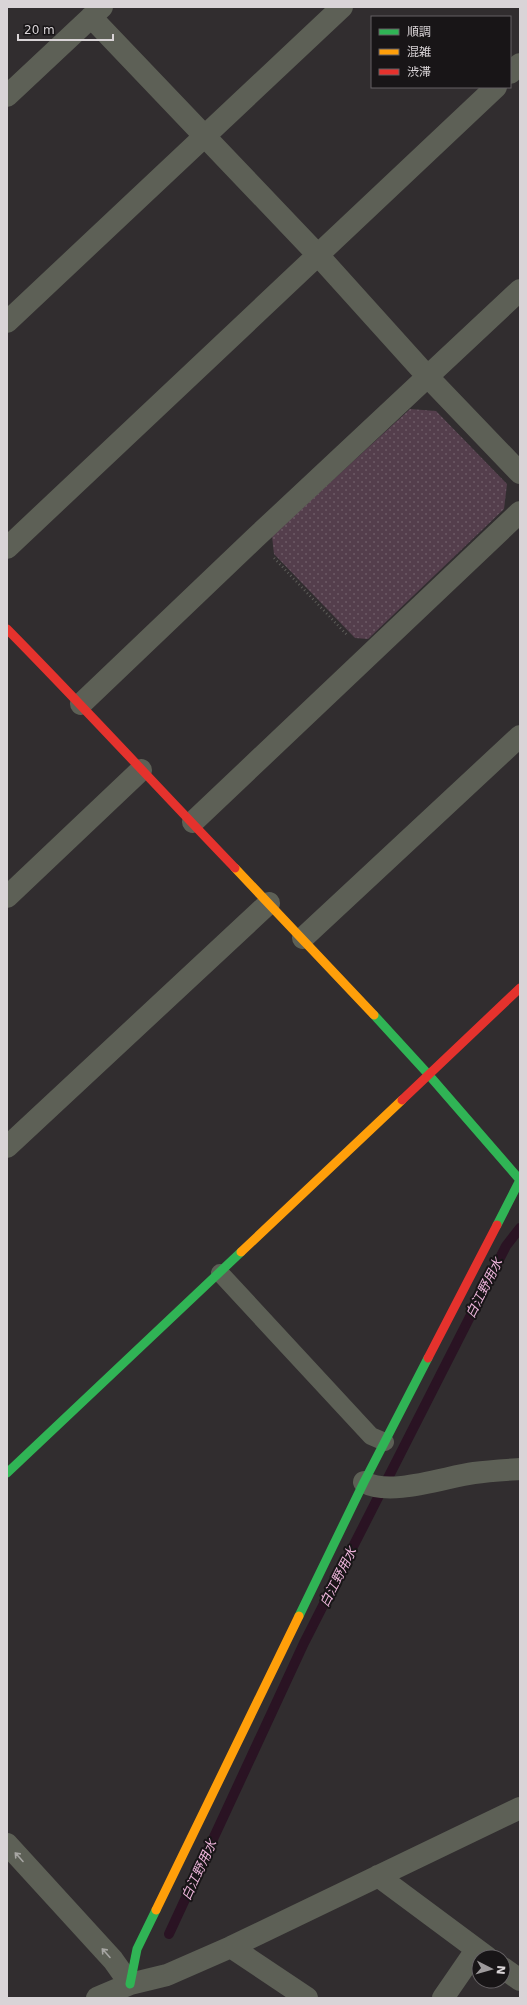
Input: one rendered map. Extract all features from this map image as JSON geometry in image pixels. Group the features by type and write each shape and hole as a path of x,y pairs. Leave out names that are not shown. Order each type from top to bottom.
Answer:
{"street":[{"path":"7,322 342,7"},
{"path":"7,96 96,12 204,138 317,254 428,377 520,473"},
{"path":"511,73 520,64"},
{"path":"7,548 317,254 495,88"},
{"path":"81,704 255,538 520,290"},
{"path":"193,822 520,512"},
{"path":"8,631 81,704 141,770 193,822 303,938 428,1074 520,1180 385,1442 368,1484 137,1949 130,1984"},
{"path":"303,938 520,736"},
{"path":"7,897 141,770"},
{"path":"7,1147 269,903"},
{"path":"7,1473 520,988"},
{"path":"368,1484 398,1487 473,1473 520,1469"},
{"path":"97,1998 130,1984 167,1975 231,1947 520,1808"},
{"path":"7,1844 112,1960 130,1984"},
{"path":"378,1876 477,1949"},
{"path":"231,1947 307,1998"},
{"path":"443,1998 471,1966"},
{"path":"511,1974 520,1980"}],"lane":[{"path":"220,1273 371,1436 385,1442"}],"path":[{"path":"255,538 367,657"}],"shaded area":[{"path":"410,409 436,411 507,484 504,509 368,639 355,638 274,554 272,536"}],"waterway":[{"name":"白江野用水","path":"169,1934 304,1643 506,1246 520,1228"}],"traffic: fast":[{"path":"374,1015 428,1074 520,1180 497,1225"},
{"path":"7,1473 241,1252"},
{"path":"299,1616 364,1482 428,1358"},
{"path":"130,1984 137,1949 156,1910"}],"traffic: slow":[{"path":"235,868 374,1015"},
{"path":"241,1252 402,1100"},
{"path":"156,1910 299,1616"}],"traffic: jam":[{"path":"7,629 235,868"},
{"path":"402,1100 520,988"},
{"path":"428,1358 497,1225"}]}
